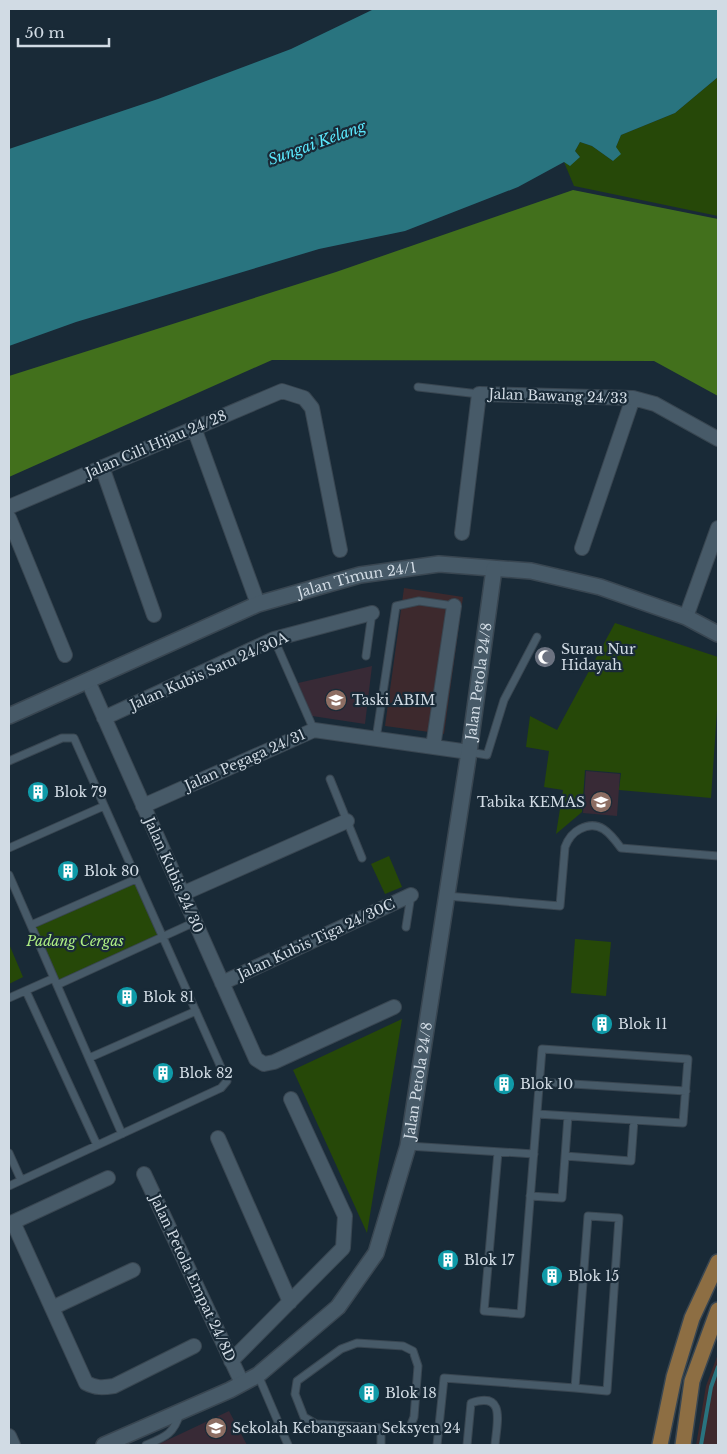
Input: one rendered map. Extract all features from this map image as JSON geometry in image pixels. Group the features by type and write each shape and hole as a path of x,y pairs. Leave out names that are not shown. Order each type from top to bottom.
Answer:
{"main road":[{"path":"660,1445 674,1377 692,1318 718,1262"},
{"path":"683,1445 692,1381 718,1310"}],"street":[{"name":"Jalan Cili Hijau 24/28","path":"9,507 282,391 304,398 312,408 340,550"},
{"name":"Jalan Bawang 24/33","path":"479,394 633,398 655,404 718,440"},
{"path":"462,533 479,394"},
{"path":"582,548 633,398"},
{"path":"194,428 258,604"},
{"path":"102,467 154,615"},
{"path":"9,518 65,655"},
{"path":"686,617 718,528"},
{"name":"Jalan Timun 24/1","path":"9,716 258,604 360,575 438,564 531,571 600,587 686,617 718,634"},
{"name":"Jalan Petola 24/8","path":"113,1443 258,1374 338,1307 376,1253 408,1146 469,752 494,569"},
{"path":"433,747 454,606"},
{"name":"Jalan Kubis Satu 24/30A","path":"104,718 274,639 372,613"},
{"name":"Jalan Kubis 24/30","path":"88,681 256,1059 264,1064 281,1059 394,1007"},
{"name":"Jalan Pegaga 24/31","path":"144,806 314,730 469,752"},
{"path":"182,894 347,821"},
{"name":"Jalan Kubis Tiga 24/30C","path":"222,983 411,895"},
{"path":"231,1361 343,1248 345,1216 291,1099"},
{"path":"218,1138 290,1302"},
{"name":"Jalan Petola Empat 24/8D","path":"144,1174 242,1383"},
{"path":"108,1178 11,1223 86,1383 96,1388 114,1386 194,1346"},
{"path":"52,1308 133,1270"},
{"path":"9,1436 13,1445"}],"lane":[{"path":"418,387 479,394"},
{"path":"376,739 396,606 418,601 454,606"},
{"path":"366,656 372,613"},
{"path":"469,752 487,755 504,700 537,636"},
{"path":"274,639 314,730"},
{"path":"9,761 62,738 74,738 227,1081 221,1088 9,1186"},
{"path":"330,779 362,858"},
{"path":"9,848 104,806"},
{"path":"447,896 560,906 567,840 574,832 586,826 595,825 603,828 612,835 621,848 718,856"},
{"path":"9,875 122,1134"},
{"path":"31,926 136,879"},
{"path":"406,927 411,895"},
{"path":"57,985 195,922"},
{"path":"9,998 54,978"},
{"path":"26,991 97,1145"},
{"path":"89,1058 196,1011"},
{"path":"498,1152 484,1311 520,1314 542,1050 688,1059 683,1124 537,1114"},
{"path":"540,1082 686,1091"},
{"path":"530,1196 562,1198 568,1116"},
{"path":"565,1156 631,1161 634,1120"},
{"path":"408,1146 534,1154"},
{"path":"9,1153 21,1180"},
{"path":"437,1445 444,1378 607,1391 619,1218 588,1216 575,1388"},
{"path":"357,1343 403,1346 413,1351 418,1366 414,1417 410,1427 381,1429 316,1424 304,1417 295,1394 297,1381 341,1349 357,1343"},
{"path":"258,1374 288,1445"},
{"path":"467,1445 471,1403 485,1399 492,1401 498,1414 495,1445"},
{"path":"146,1445 168,1435 177,1422 180,1412"},
{"path":"381,1429 381,1445"}],"shaded area":[{"path":"404,588 463,597 444,734 385,726"},
{"name":"Taski ABIM","path":"372,666 365,724 312,716 298,683"},
{"name":"Tabika KEMAS","path":"586,771 620,774 617,816 583,813"},
{"path":"718,1354 718,1445 696,1445 706,1386"},
{"name":"Sekolah Kebangsaan Seksyen 24","path":"229,1411 247,1445 157,1445"}],"green space":[{"path":"718,77 718,216 574,186 564,162 570,165 580,157 575,151 580,142 592,146 613,161 621,135 675,113"},
{"path":"573,190 718,219 718,396 654,361 272,360 9,477 9,376 336,272"},
{"path":"615,623 718,657 718,696 711,798 619,790 621,773 585,770 582,812 556,834 563,790 544,787 549,751 526,747 530,716 557,730"},
{"path":"389,856 402,887 385,894 371,864"},
{"name":"Padang Cergas","path":"136,879 162,937 57,985 31,926"},
{"path":"575,939 611,942 606,996 571,993"},
{"path":"9,944 23,977 9,984"},
{"path":"402,1019 367,1233 293,1070"}],"water":[{"name":"Sungai Kelang","path":"374,9 718,9 718,77 675,113 621,135 616,147 621,154 613,161 592,146 580,142 575,151 580,157 570,166 564,162 518,187 405,231 319,249 76,322 9,346 9,149 158,99 291,49"}],"waterway":[{"path":"701,1445 711,1387 718,1367"}],"place":[{"name":"Surau Nur Hidayah","path":"545,657"},
{"name":"Taski ABIM","path":"336,700"},
{"name":"Blok 79","path":"38,792"},
{"name":"Tabika KEMAS","path":"601,802"},
{"name":"Blok 80","path":"68,871"},
{"name":"Blok 81","path":"127,997"},
{"name":"Blok 11","path":"602,1024"},
{"name":"Blok 82","path":"163,1073"},
{"name":"Blok 10","path":"504,1084"},
{"name":"Blok 17","path":"448,1260"},
{"name":"Blok 15","path":"552,1276"},
{"name":"Blok 18","path":"369,1393"},
{"name":"Sekolah Kebangsaan Seksyen 24","path":"216,1428"}]}
